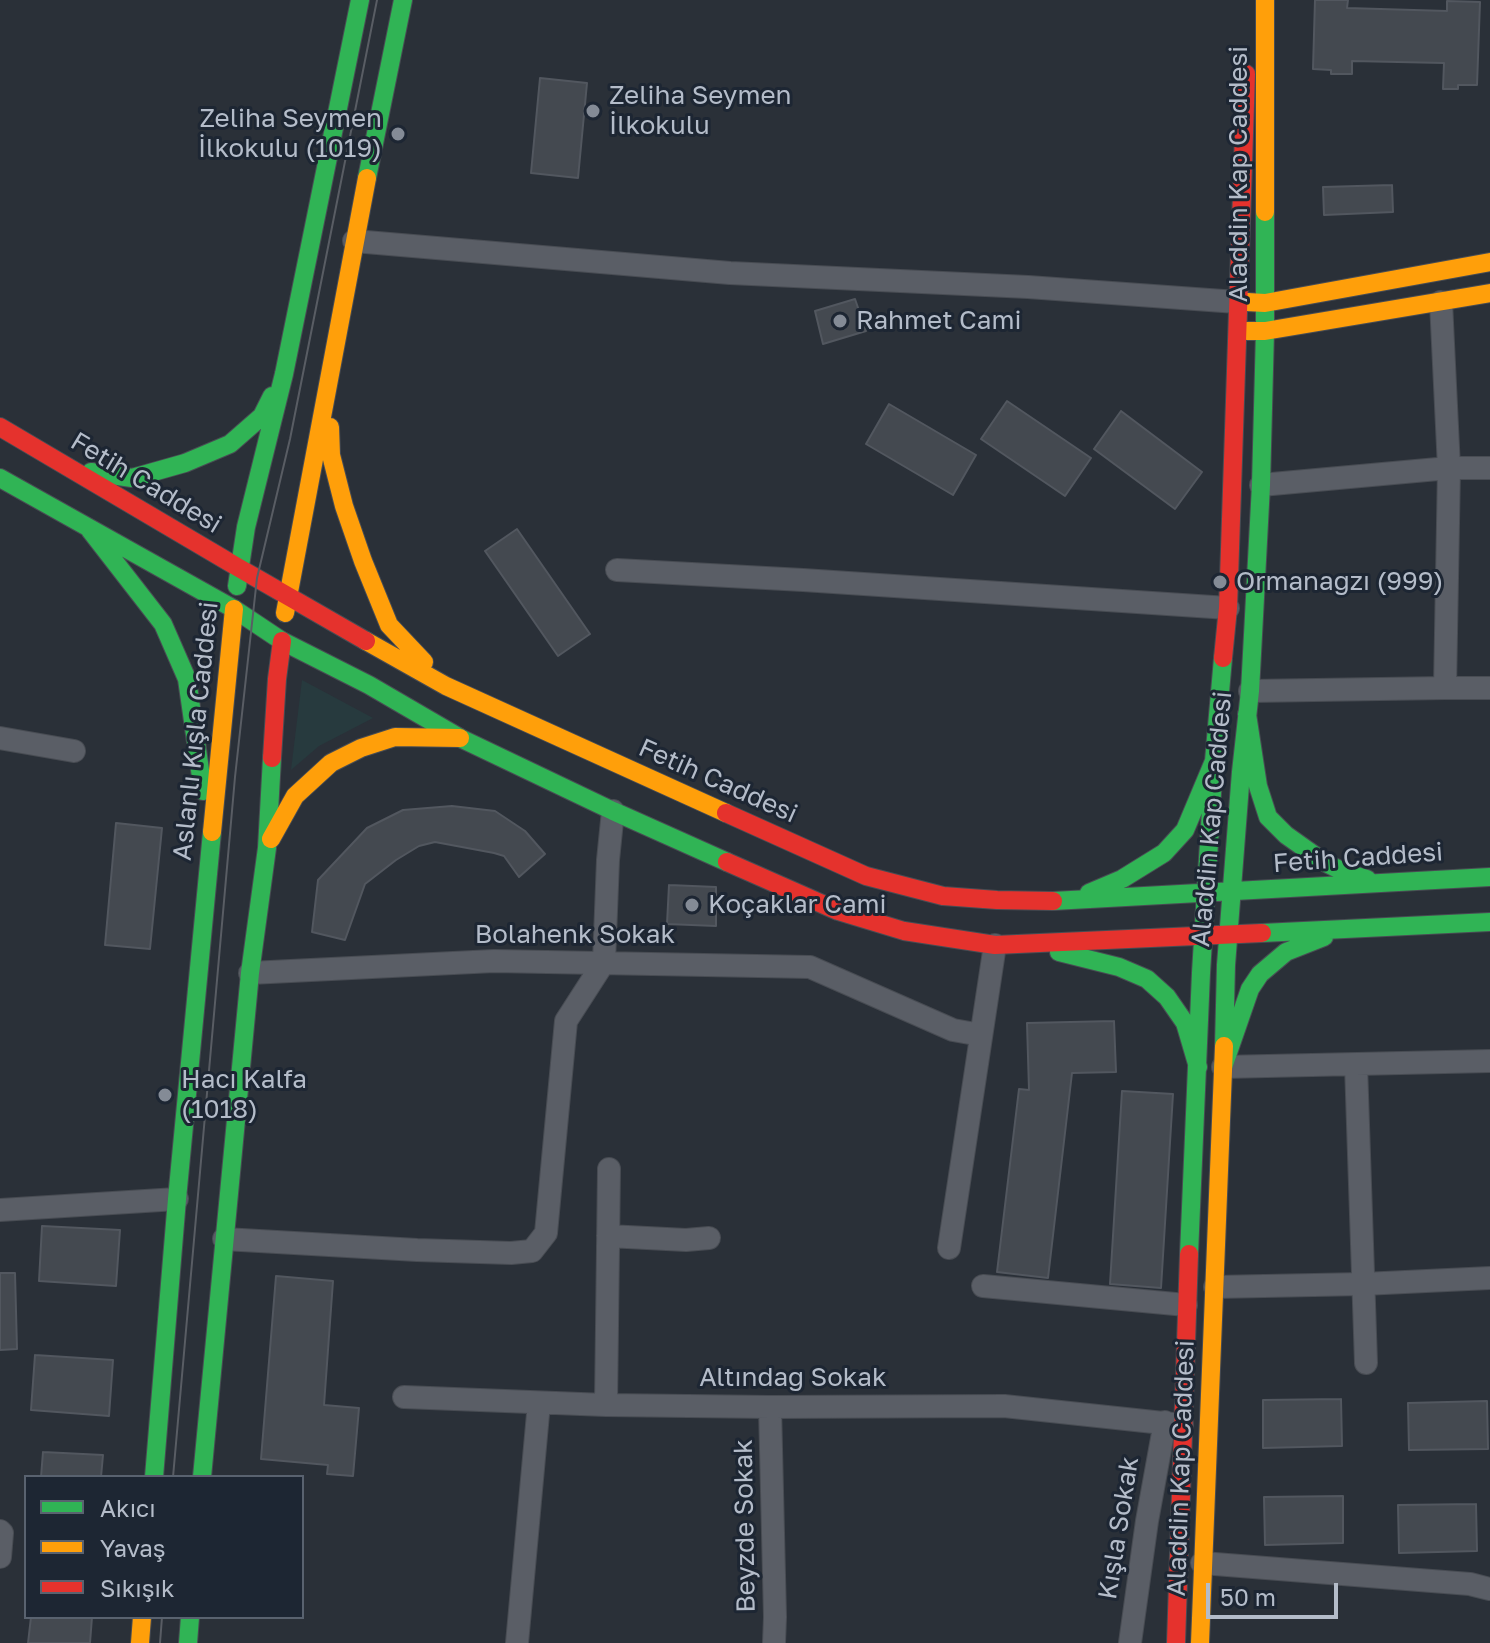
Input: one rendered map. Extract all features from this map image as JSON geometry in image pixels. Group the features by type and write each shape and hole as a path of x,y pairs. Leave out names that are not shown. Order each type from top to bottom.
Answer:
{"main road":[{"name":"Aslanlı Kışla Caddesi","path":"154,1475 210,844 239,568 246,527 284,374 360,0"},
{"path":"202,1475 250,973 267,848 277,679 287,594 403,0"},
{"name":"Aladdin Kap Caddesi","path":"1200,1643 1226,965 1249,702 1261,485 1265,331 1265,0"},
{"name":"Aladdin Kap Caddesi","path":"1176,1643 1173,1424 1186,1305 1206,893 1228,608 1246,59"},
{"path":"1237,302 1265,303 1490,262"},
{"path":"1237,330 1265,331 1490,293"},
{"path":"72,469 132,478 185,463 230,444 262,416 284,374"},
{"path":"329,378 331,455 363,561 389,625 446,686"},
{"name":"Fetih Caddesi","path":"0,427 446,686 866,876 943,896 1072,901 1490,877"},
{"path":"0,478 234,609 282,641 369,685 460,738 613,811 838,911 904,931 995,945 1490,922"},
{"path":"88,528 163,624 187,679 210,844"},
{"path":"1249,702 1258,786 1268,817 1286,835 1324,862 1378,883"},
{"path":"267,848 295,796 331,763 361,748 395,737 460,738"},
{"path":"1072,901 1122,879 1164,853 1185,830 1214,761"},
{"path":"1223,1067 1250,989 1260,974 1286,952 1351,928"},
{"path":"1024,944 1119,967 1147,979 1167,997 1185,1023 1198,1067"},
{"path":"140,1643 142,1619"},
{"path":"188,1643 190,1619"}],"street":[{"path":"354,241 730,273 1028,287 1237,302"},
{"path":"1441,302 1449,468 1445,688"},
{"path":"1261,485 1449,468 1490,468"},
{"path":"617,570 1228,608"},
{"path":"1249,702 1445,688 1490,688"},
{"path":"0,738 74,751"},
{"path":"224,1239 449,1251 532,1251 546,1233 566,1021 604,962 613,811"},
{"path":"949,1248 995,945"},
{"name":"Bolahenk Sokak","path":"250,973 494,961 810,967 953,1030 981,1035"},
{"path":"1223,1067 1490,1061"},
{"path":"1356,1065 1366,1363"},
{"path":"606,1405 609,1169"},
{"path":"0,1210 177,1199"},
{"path":"608,1236 686,1240 709,1238"},
{"path":"1215,1287 1490,1278"},
{"path":"983,1286 1186,1305"},
{"name":"Altındağ Sokak","path":"404,1397 606,1405 1004,1406 1173,1424"},
{"path":"517,1643 539,1403"},
{"name":"Beyzde Sokak","path":"770,1407 774,1643"},
{"name":"Kışla Sokak","path":"1130,1643 1147,1521 1173,1424"},
{"path":"0,1557 1,1532"},
{"path":"1202,1563 1470,1584 1490,1589"}],"green space":[{"path":"302,680 373,718 319,746 291,770"}],"building":[{"path":"1315,0 1348,0 1347,8 1447,11 1447,1 1480,2 1477,85 1443,89 1444,63 1352,61 1352,74 1331,74 1331,70 1313,69"},
{"path":"540,78 587,83 578,178 531,173"},
{"path":"1392,185 1393,212 1324,215 1323,187"},
{"name":"Rahmet Cami","path":"855,299 866,331 823,344 815,311"},
{"path":"1007,401 1091,458 1065,496 981,439"},
{"path":"889,404 976,455 953,495 866,444"},
{"path":"1121,411 1202,472 1175,509 1094,449"},
{"path":"517,529 590,634 558,656 485,551"},
{"path":"452,806 495,811 525,831 545,854 519,877 504,856 435,842 419,846 365,884 345,940 312,932 318,880 367,828 403,810"},
{"path":"116,823 162,828 150,949 105,945"},
{"name":"Koçaklar Cami","path":"669,885 716,887 716,926 667,924"},
{"path":"1114,1021 1116,1072 1072,1073 1048,1278 997,1272 1019,1089 1029,1090 1027,1023"},
{"path":"1122,1091 1173,1094 1161,1288 1110,1284"},
{"path":"42,1226 120,1230 116,1286 39,1281"},
{"path":"0,1273 15,1273 17,1349 0,1350"},
{"path":"276,1276 333,1281 324,1405 359,1408 353,1476 327,1474 328,1465 261,1459"},
{"path":"35,1355 113,1360 109,1416 31,1410"},
{"path":"1341,1399 1342,1446 1263,1448 1263,1400"},
{"path":"1487,1401 1488,1449 1409,1450 1408,1403"},
{"path":"43,1452 103,1455 101,1475 41,1475"},
{"path":"1343,1496 1343,1543 1265,1545 1264,1497"},
{"path":"1476,1504 1477,1551 1399,1553 1398,1505"},
{"path":"31,1619 92,1619 90,1643 28,1643"}],"tram line":[{"path":"173,1475 235,777 257,578 290,439 377,0"},
{"path":"160,1643 162,1619"}],"traffic: fast":[{"path":"237,586 246,527 284,374 360,0"},
{"path":"367,178 403,0"},
{"path":"1224,1046 1226,965 1250,691 1261,485 1265,212"},
{"path":"91,472 132,478 185,463 230,444 262,416 272,396"},
{"path":"0,478 234,609 282,641 369,685 460,738 727,862"},
{"path":"90,530 163,624 187,679 203,791"},
{"path":"1189,1254 1201,973 1223,658"},
{"path":"1247,714 1258,786 1268,817 1286,835 1324,862 1367,879"},
{"path":"202,1475 250,973 267,848 272,758"},
{"path":"1089,893 1122,879 1164,853 1185,830 1214,761"},
{"path":"154,1475 212,832"},
{"path":"1053,901 1490,877"},
{"path":"1262,933 1490,922"},
{"path":"1223,1067 1250,989 1260,974 1286,952 1324,937"},
{"path":"1059,952 1119,967 1147,979 1167,997 1185,1023 1198,1067"},
{"path":"188,1643 190,1619"}],"traffic: slow":[{"path":"1265,0 1265,212"},
{"path":"285,613 367,178"},
{"path":"1247,302 1265,303 1490,262"},
{"path":"1247,331 1265,331 1490,293"},
{"path":"330,427 331,455 363,561 389,625 424,662"},
{"path":"212,832 234,609"},
{"path":"366,641 446,686 726,813"},
{"path":"271,839 295,796 331,763 361,748 395,737 460,738"},
{"path":"1200,1643 1224,1046"},
{"path":"140,1643 142,1619"}],"traffic: jam":[{"path":"1223,658 1228,608 1246,74"},
{"path":"0,427 366,641"},
{"path":"272,758 282,641"},
{"path":"726,813 866,876 943,896 1053,901"},
{"path":"727,862 838,911 904,931 995,945 1262,933"},
{"path":"1176,1643 1189,1254"}],"place":[{"name":"Zeliha Seymen İlkokulu","path":"593,111"},
{"name":"Zeliha Seymen İlkokulu (1019)","path":"398,134"},
{"name":"Rahmet Cami","path":"840,321"},
{"name":"Ormanağzı (999)","path":"1220,582"},
{"name":"Koçaklar Cami","path":"692,905"},
{"name":"Hacı Kalfa (1018)","path":"165,1095"}]}
